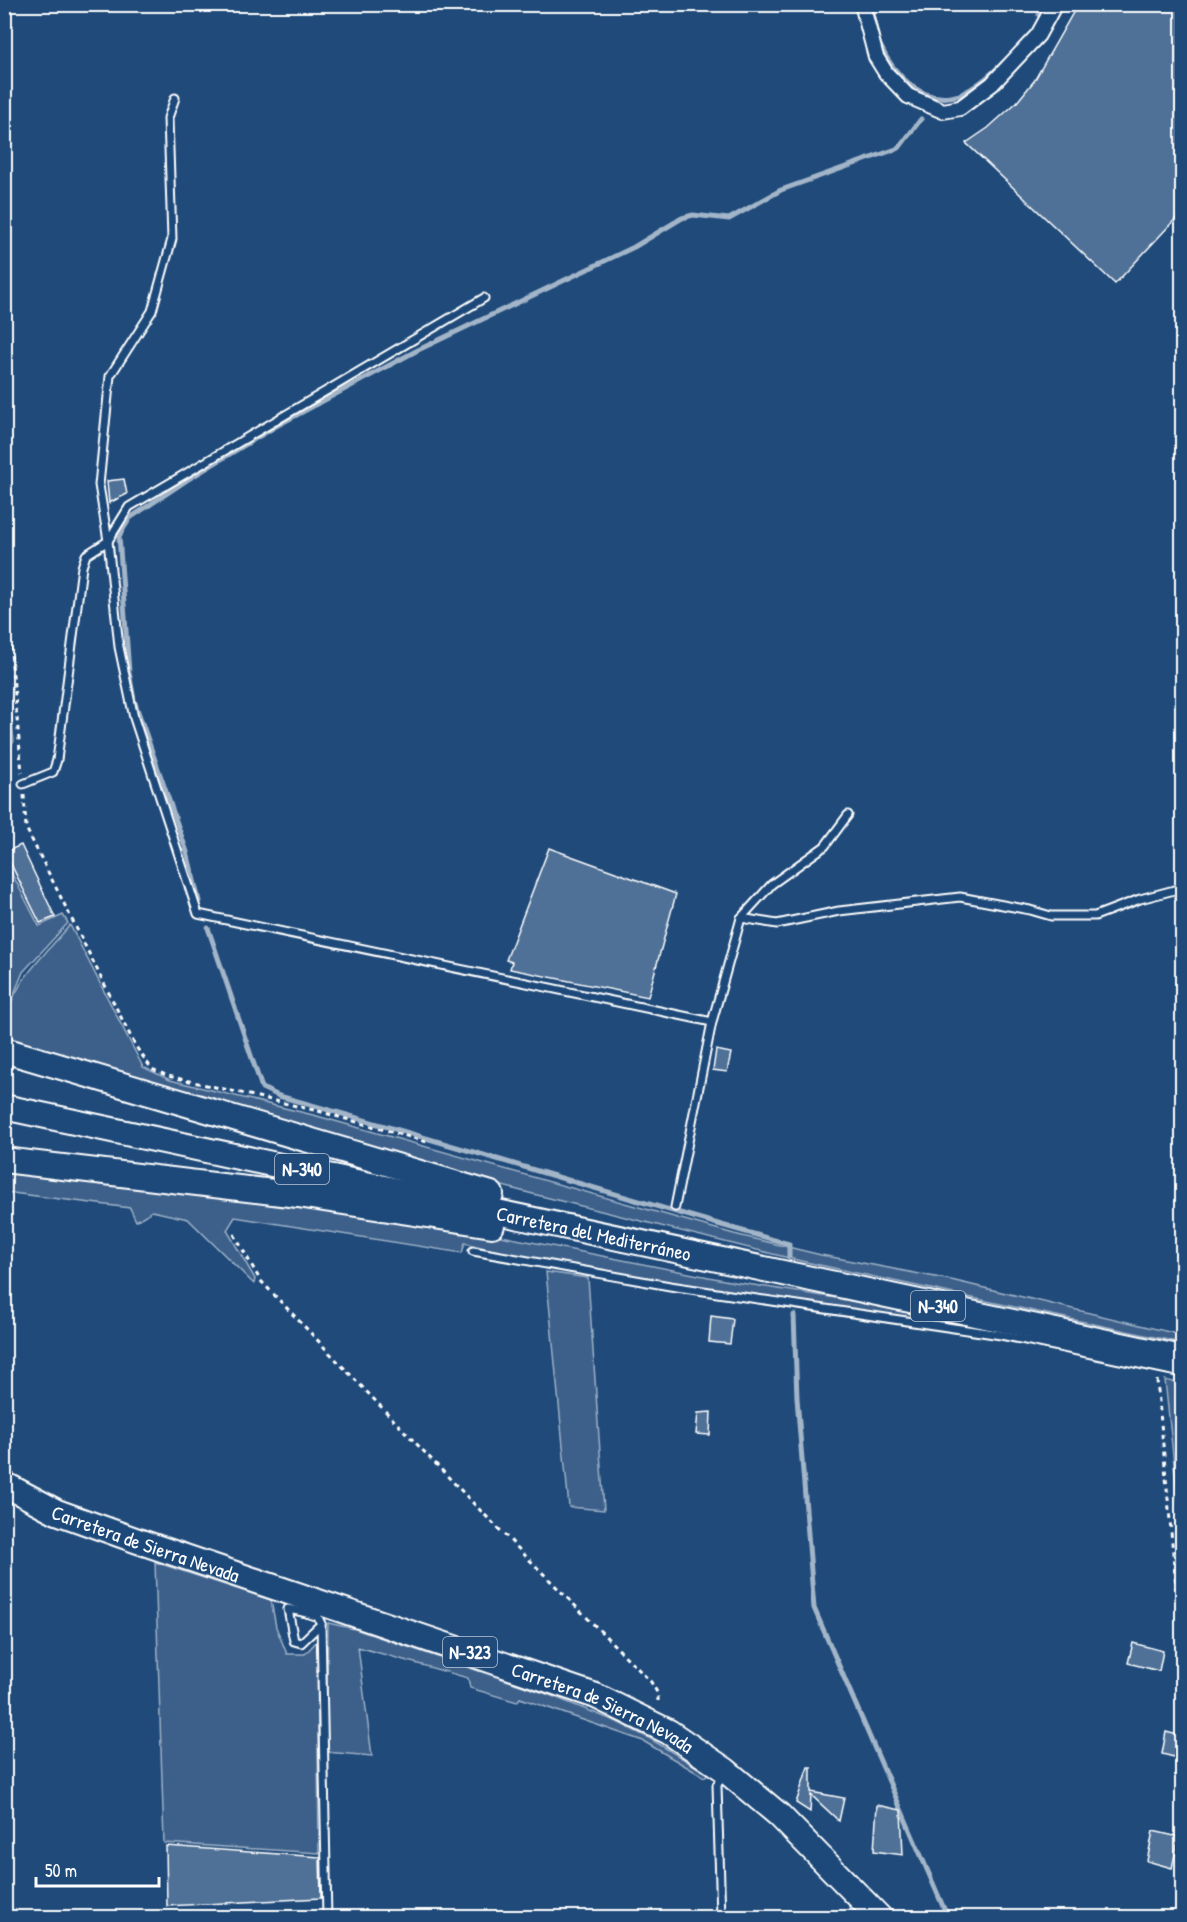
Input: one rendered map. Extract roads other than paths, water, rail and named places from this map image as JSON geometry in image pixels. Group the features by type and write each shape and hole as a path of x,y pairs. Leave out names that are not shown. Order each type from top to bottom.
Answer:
{"highway":[{"path":"7,1049 457,1185 625,1224 694,1253"},
{"name":"Carretera del Mediterráneo","path":"4,1107 1182,1358"},
{"path":"4,1160 298,1195 518,1229 599,1233"},
{"name":"Carretera de Sierra Nevada","path":"4,1484 57,1512 304,1604 596,1696 656,1725 725,1770 779,1815 880,1917"}],"street":[{"path":"862,4 876,57 890,79 908,96 943,111 960,108 992,84 1038,35 1055,4"}],"lane":[{"path":"175,98 168,118 172,239 152,312 110,376 99,486 108,542 119,647 134,718 185,868 198,914 712,1022"},
{"path":"23,784 53,772 60,739 82,567 86,555 108,542 129,507 484,298"},
{"path":"675,1207 712,1022 741,918 772,884 825,846 848,815"},
{"path":"741,918 777,924 839,911 960,897 1051,916 1095,916 1140,899 1182,888"},
{"path":"473,1251 670,1286 1012,1337 1182,1373"},
{"path":"321,1624 301,1643 294,1641 288,1609 304,1604 318,1617 321,1624 327,1917"},
{"path":"721,1917 717,1785 725,1770"}],"waterway":[{"path":"872,4 877,35 886,56 901,77 922,92 946,97 959,95 980,83 1010,56"},
{"path":"1039,15 1045,4"},
{"path":"199,901 187,852 134,700 129,672 119,536 130,518 190,478 276,426 416,351 634,247 682,218 693,215 729,219 781,190 899,148 921,119"},
{"path":"208,928 262,1088 279,1096 789,1244 789,1257"},
{"path":"794,1315 797,1398 814,1608 948,1918"}]}
